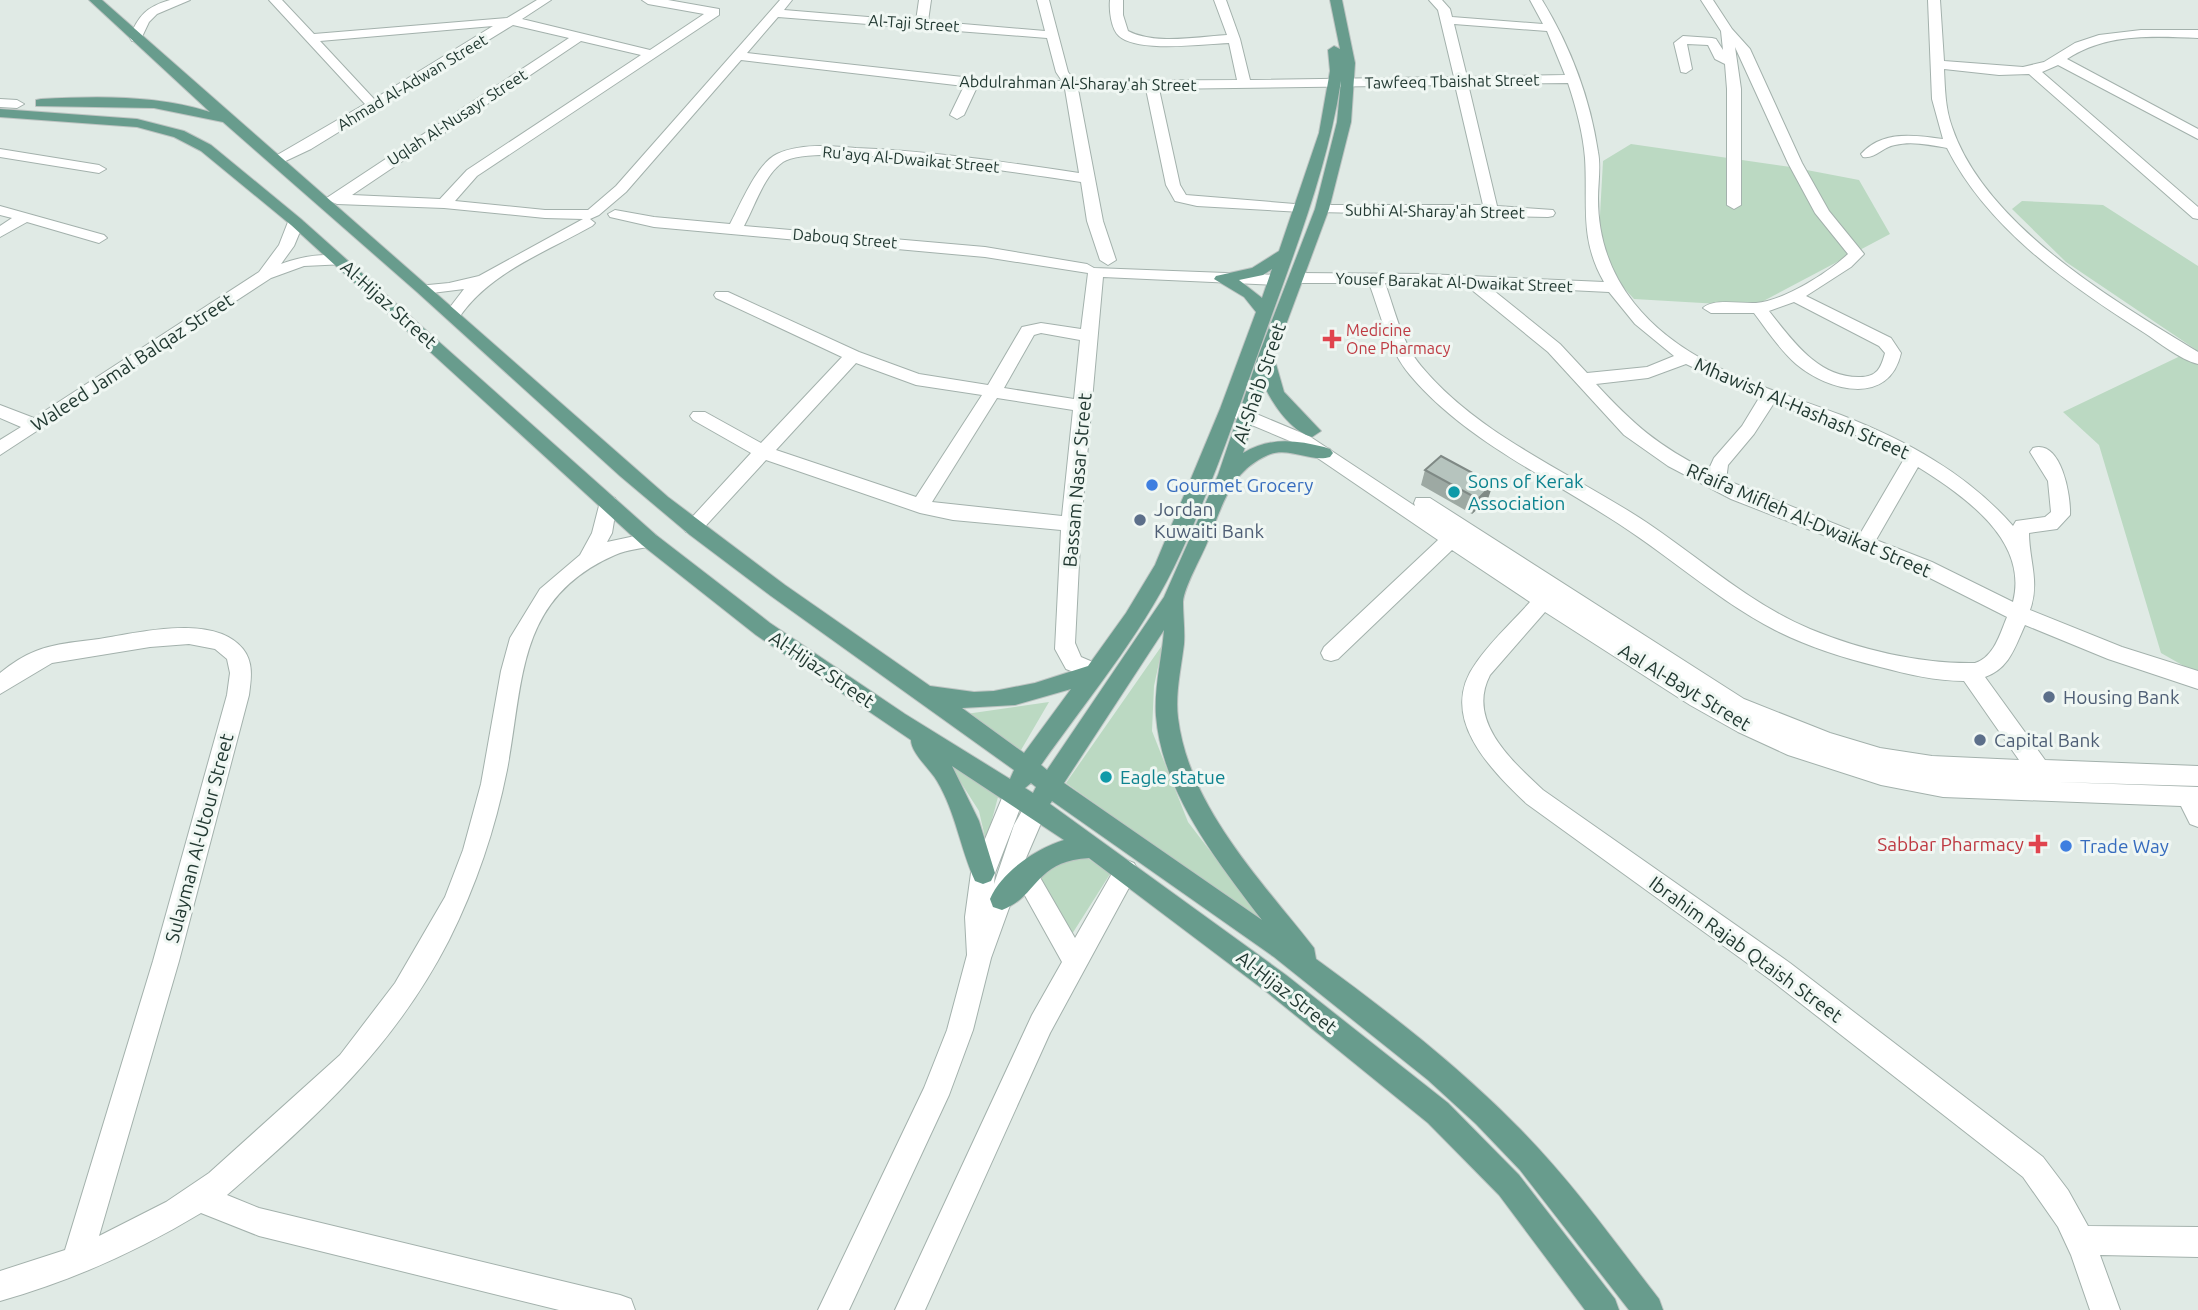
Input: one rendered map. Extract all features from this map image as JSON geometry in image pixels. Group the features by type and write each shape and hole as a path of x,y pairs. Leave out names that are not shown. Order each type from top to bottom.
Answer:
{"main road":[{"name":"Al-Hijaz Street","path":"95,0 229,122 329,198 452,315 693,527 755,575 1317,972 1487,1115 1554,1189 1648,1310"},
{"name":"Al-Sha'b Street","path":"1015,793 1027,767 1133,619 1164,567 1267,354 1297,278 1322,209 1347,110 1335,63 1324,0"},
{"name":"Al-Sha'b Street","path":"1036,807 1173,600 1227,475 1240,406 1265,312 1326,133 1348,53 1336,0"},
{"name":"Al-Hijaz Street","path":"0,104 141,103 189,109 229,122"},
{"name":"Al-Hijaz Street","path":"47,116 123,121 179,134 206,148 231,166 649,540 764,629 897,720 1015,793 1093,847 1277,984 1438,1113 1509,1185 1604,1310"},
{"path":"1225,279 1257,272 1286,253"},
{"path":"1225,279 1254,298 1265,312"},
{"path":"1267,354 1268,376 1275,394 1312,431"},
{"path":"1227,475 1251,455 1271,447 1294,447 1324,453"},
{"path":"1173,600 1176,619 1167,715 1169,735 1177,759 1194,800 1214,833 1317,972"},
{"path":"921,690 956,699 994,700 1043,689 1094,672"},
{"path":"897,720 939,763 970,826 983,873"},
{"path":"1002,899 1049,854 1073,847 1093,847"}],"street":[{"path":"136,38 144,17 156,9 184,0"},
{"path":"275,0 373,105"},
{"name":"Ahmad Al-Adwan Street","path":"277,161 545,0"},
{"path":"444,204 472,173 715,12 708,8 648,0"},
{"path":"452,315 467,295 484,280 553,244 618,205 621,189 740,56 786,0"},
{"path":"922,24 925,0"},
{"path":"1042,0 1062,72 1071,85 1094,221 1098,264"},
{"path":"1117,0 1115,2 1120,28 1127,37 1136,40 1234,39"},
{"path":"1220,0 1234,39 1245,84"},
{"path":"1435,0 1444,9 1447,20 1490,210"},
{"path":"1536,0 1554,28 1591,148 1591,214 1601,257 1612,287"},
{"path":"1706,0 1727,31 1744,49 1815,202 1837,234 1856,254 1796,297 1760,310 1711,308"},
{"path":"1934,0 1943,120 1952,144 1985,197 2041,249 2093,291 2198,359"},
{"name":"Al-Taji Street","path":"775,13 1052,35"},
{"path":"1447,20 1554,28"},
{"path":"311,38 513,21 652,54"},
{"path":"1727,31 1731,64 1734,205"},
{"path":"1938,64 2032,71 2059,60 2078,46 2104,38 2135,33 2198,34"},
{"name":"Uqlah Al-Nusayr Street","path":"329,198 377,170 579,37"},
{"path":"1686,69 1680,43 1684,40 1712,42 1720,56 1731,64"},
{"name":"Abdulrahman Al-Sharay'ah Street","path":"740,56 972,83 1152,85 1341,82"},
{"path":"2059,60 2198,135"},
{"path":"2032,71 2198,215"},
{"name":"Tawfeeq Tbaishat Street","path":"1341,82 1571,79"},
{"path":"957,115 972,83"},
{"path":"1152,85 1173,185 1180,198 1197,202 1301,208"},
{"name":"Al-Hijaz Street","path":"0,115 47,116"},
{"path":"1868,154 1877,145 1890,140 1952,144"},
{"name":"Ru'ayq Al-Dwaikat Street","path":"735,229 772,164 784,155 802,151 849,152 1086,178"},
{"path":"0,153 99,169"},
{"path":"329,198 444,204 598,218"},
{"name":"Subhi Al-Sharay'ah Street","path":"1322,209 1548,213"},
{"path":"0,210 99,238"},
{"path":"0,232 23,218"},
{"name":"Dabouq Street","path":"598,218 1098,264 1161,274 1276,280"},
{"name":"Waleed Jamal Balqaz Street","path":"265,275 286,246 296,222"},
{"name":"Waleed Jamal Balqaz Street","path":"0,449 265,275 302,261 340,261"},
{"name":"Bassam Nasar Street","path":"1094,672 1073,664 1065,650 1071,524 1098,264"},
{"name":"Yousef Barakat Al-Dwaikat Street","path":"1297,278 1612,287"},
{"path":"424,289 449,288 484,280"},
{"path":"1377,280 1396,336 1411,365 1430,386 1479,429 1639,527 1789,628 1826,644 1881,659 1970,673 2053,792"},
{"name":"Rfaifa Mifleh Al-Dwaikat Street","path":"1471,281 1545,341 1630,431 1649,446 1716,484 1865,542 2019,614 2115,653 2198,680"},
{"name":"Mhawish Al-Hashash Street","path":"1612,287 1652,332 1686,357 1769,397 1835,420 1915,456 1938,470 1983,506 2019,548 2026,572 2026,591 2019,614 2000,653 1989,667 1970,673"},
{"path":"722,295 853,356 916,379 1083,406"},
{"path":"1760,310 1800,359 1815,370 1847,382 1862,384 1879,380 1886,374 1893,353 1885,342 1796,297"},
{"path":"920,506 1028,331 1041,328 1089,336"},
{"path":"693,527 853,356"},
{"path":"1582,379 1623,377 1660,371 1686,357"},
{"path":"1716,484 1720,461 1748,430 1769,397"},
{"name":"Aal Al-Bayt Street","path":"1240,406 1312,431 1698,699 1746,726 1796,748 1852,767 1943,787 2196,797"},
{"name":"Aal Al-Bayt Street","path":"1240,406 1324,453 1451,539 1725,698 1766,719 1880,757 1932,766 1983,770 2040,770 2196,797"},
{"path":"0,411 34,425"},
{"path":"699,416 763,452 920,506 953,513 1071,524"},
{"path":"2019,548 2019,533 2023,526 2050,524 2060,515 2062,501 2057,475 2039,452"},
{"path":"1865,542 1915,456"},
{"path":"0,1286 77,1260 199,1198 288,1124 351,1062 406,988 453,905 475,852 500,747 520,638 535,611 589,557 602,533 608,503"},
{"path":"1331,653 1451,539"},
{"path":"589,557 612,546 649,540"},
{"name":"Ibrahim Rajab Qtaish Street","path":"1549,594 1483,669 1471,704 1483,739 1507,771 1564,819 1782,972 2032,1167 2051,1188 2082,1240 2105,1310"},
{"name":"Sulayman Al-Utour Street","path":"0,685 27,664 48,655 180,636 207,639 229,648 240,666 238,695 166,961 77,1260"},
{"path":"978,958 977,917 983,873 1015,793"},
{"path":"833,1310 935,1095 960,1030 978,958 1002,899 1026,825 1036,807"},
{"path":"910,1310 1041,1024 1126,871"},
{"path":"1026,875 1076,962"},
{"path":"199,1198 259,1222 620,1310"},
{"path":"2082,1240 2198,1242"}],"green space":[{"path":"1631,144 1791,167 1859,180 1890,234 1754,306 1634,299 1614,277 1599,233 1603,161"},
{"path":"2022,201 2103,205 2198,266 2198,674 2161,653 2099,445 2063,412 2195,349 2066,262 2012,209"},
{"path":"1163,644 1154,686 1152,731 1188,822 1269,928 1066,783"},
{"path":"1049,702 1021,750 966,714"},
{"path":"949,764 998,797 986,842 979,811"},
{"path":"1083,855 1110,874 1067,942 1036,886 1048,868"}],"building":[{"path":"1441,456 1493,484 1478,499 1425,470"}],"place":[{"name":"Medicine One Pharmacy","path":"1332,339"},
{"name":"Gourmet Grocery","path":"1152,485"},
{"name":"Sons of Kerak Association","path":"1454,492"},
{"name":"Jordan Kuwaiti Bank","path":"1140,520"},
{"name":"Housing Bank","path":"2049,697"},
{"name":"Capital Bank","path":"1980,740"},
{"name":"Eagle statue","path":"1106,777"},
{"name":"Sabbar Pharmacy","path":"2038,844"},
{"name":"Trade Way","path":"2066,846"}]}
